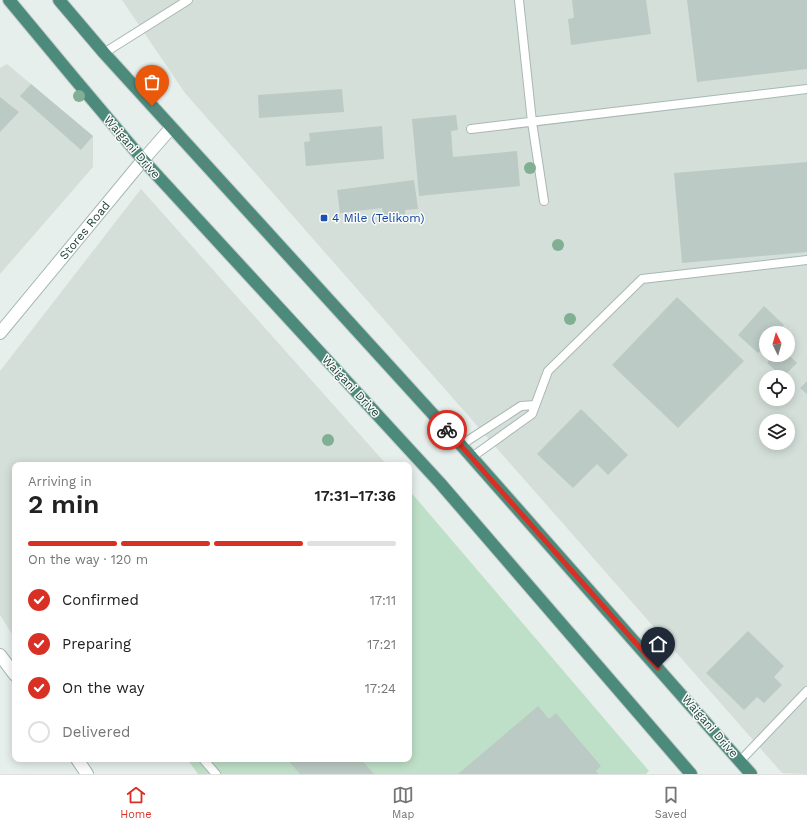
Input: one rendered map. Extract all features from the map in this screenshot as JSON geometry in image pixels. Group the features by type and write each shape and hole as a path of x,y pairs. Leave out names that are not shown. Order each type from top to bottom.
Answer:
{"highway":[{"name":"Waigani Drive","path":"10,0 72,78 143,160 440,483 691,774"},
{"name":"Waigani Drive","path":"59,0 171,128 472,457 751,774"}],"street":[{"name":"Stores Road","path":"0,333 171,128"},
{"path":"0,655 12,671"}],"lane":[{"path":"104,53 188,0"},
{"path":"519,0 532,122 544,201"},
{"path":"471,129 807,89"},
{"path":"472,457 532,414 548,371 642,279 807,260"},
{"path":"461,445 522,406 535,405"},
{"path":"740,761 807,691"},
{"path":"206,762 216,774"}],"shaded area":[{"path":"122,0 807,0 807,774 782,773 185,93"},
{"path":"7,64 93,136 93,167 0,274 0,68"},
{"path":"141,189 384,462 12,462 12,634 0,615 0,371"}],"green space":[{"path":"412,494 649,771 646,774 198,774 189,762 412,762"}],"building":[{"path":"572,0 646,0 651,34 571,45 568,19 574,18"},
{"path":"687,0 807,0 807,69 697,82"},
{"path":"31,84 93,136 81,150 20,96"},
{"path":"342,89 344,112 259,118 258,95"},
{"path":"0,97 19,112 0,132"},
{"path":"456,115 458,130 451,131 453,157 517,151 520,186 419,196 412,119"},
{"path":"382,126 384,159 306,166 304,142 310,141 309,133"},
{"path":"807,162 807,252 682,263 674,173"},
{"path":"414,180 418,209 405,210 406,219 384,222 382,208 340,213 337,190"},
{"path":"677,297 744,361 678,428 612,365"},
{"path":"764,306 784,325 759,326 758,353 738,335"},
{"path":"795,361 797,363 790,370 775,370 767,363"},
{"path":"807,381 807,394 800,388"},
{"path":"581,409 628,455 608,475 597,464 573,488 537,454"},
{"path":"748,631 784,666 774,677 782,685 764,703 757,697 744,710 706,673"},
{"path":"538,706 549,719 556,713 601,766 596,771 598,774 458,774"},
{"path":"290,762 364,762 374,774 300,774"}],"way so far":[{"path":"152,106 447,430"}],"place":[{"name":"4 Mile (Telikom)","path":"324,218"}],"route":[{"path":"447,430 658,668"}]}
